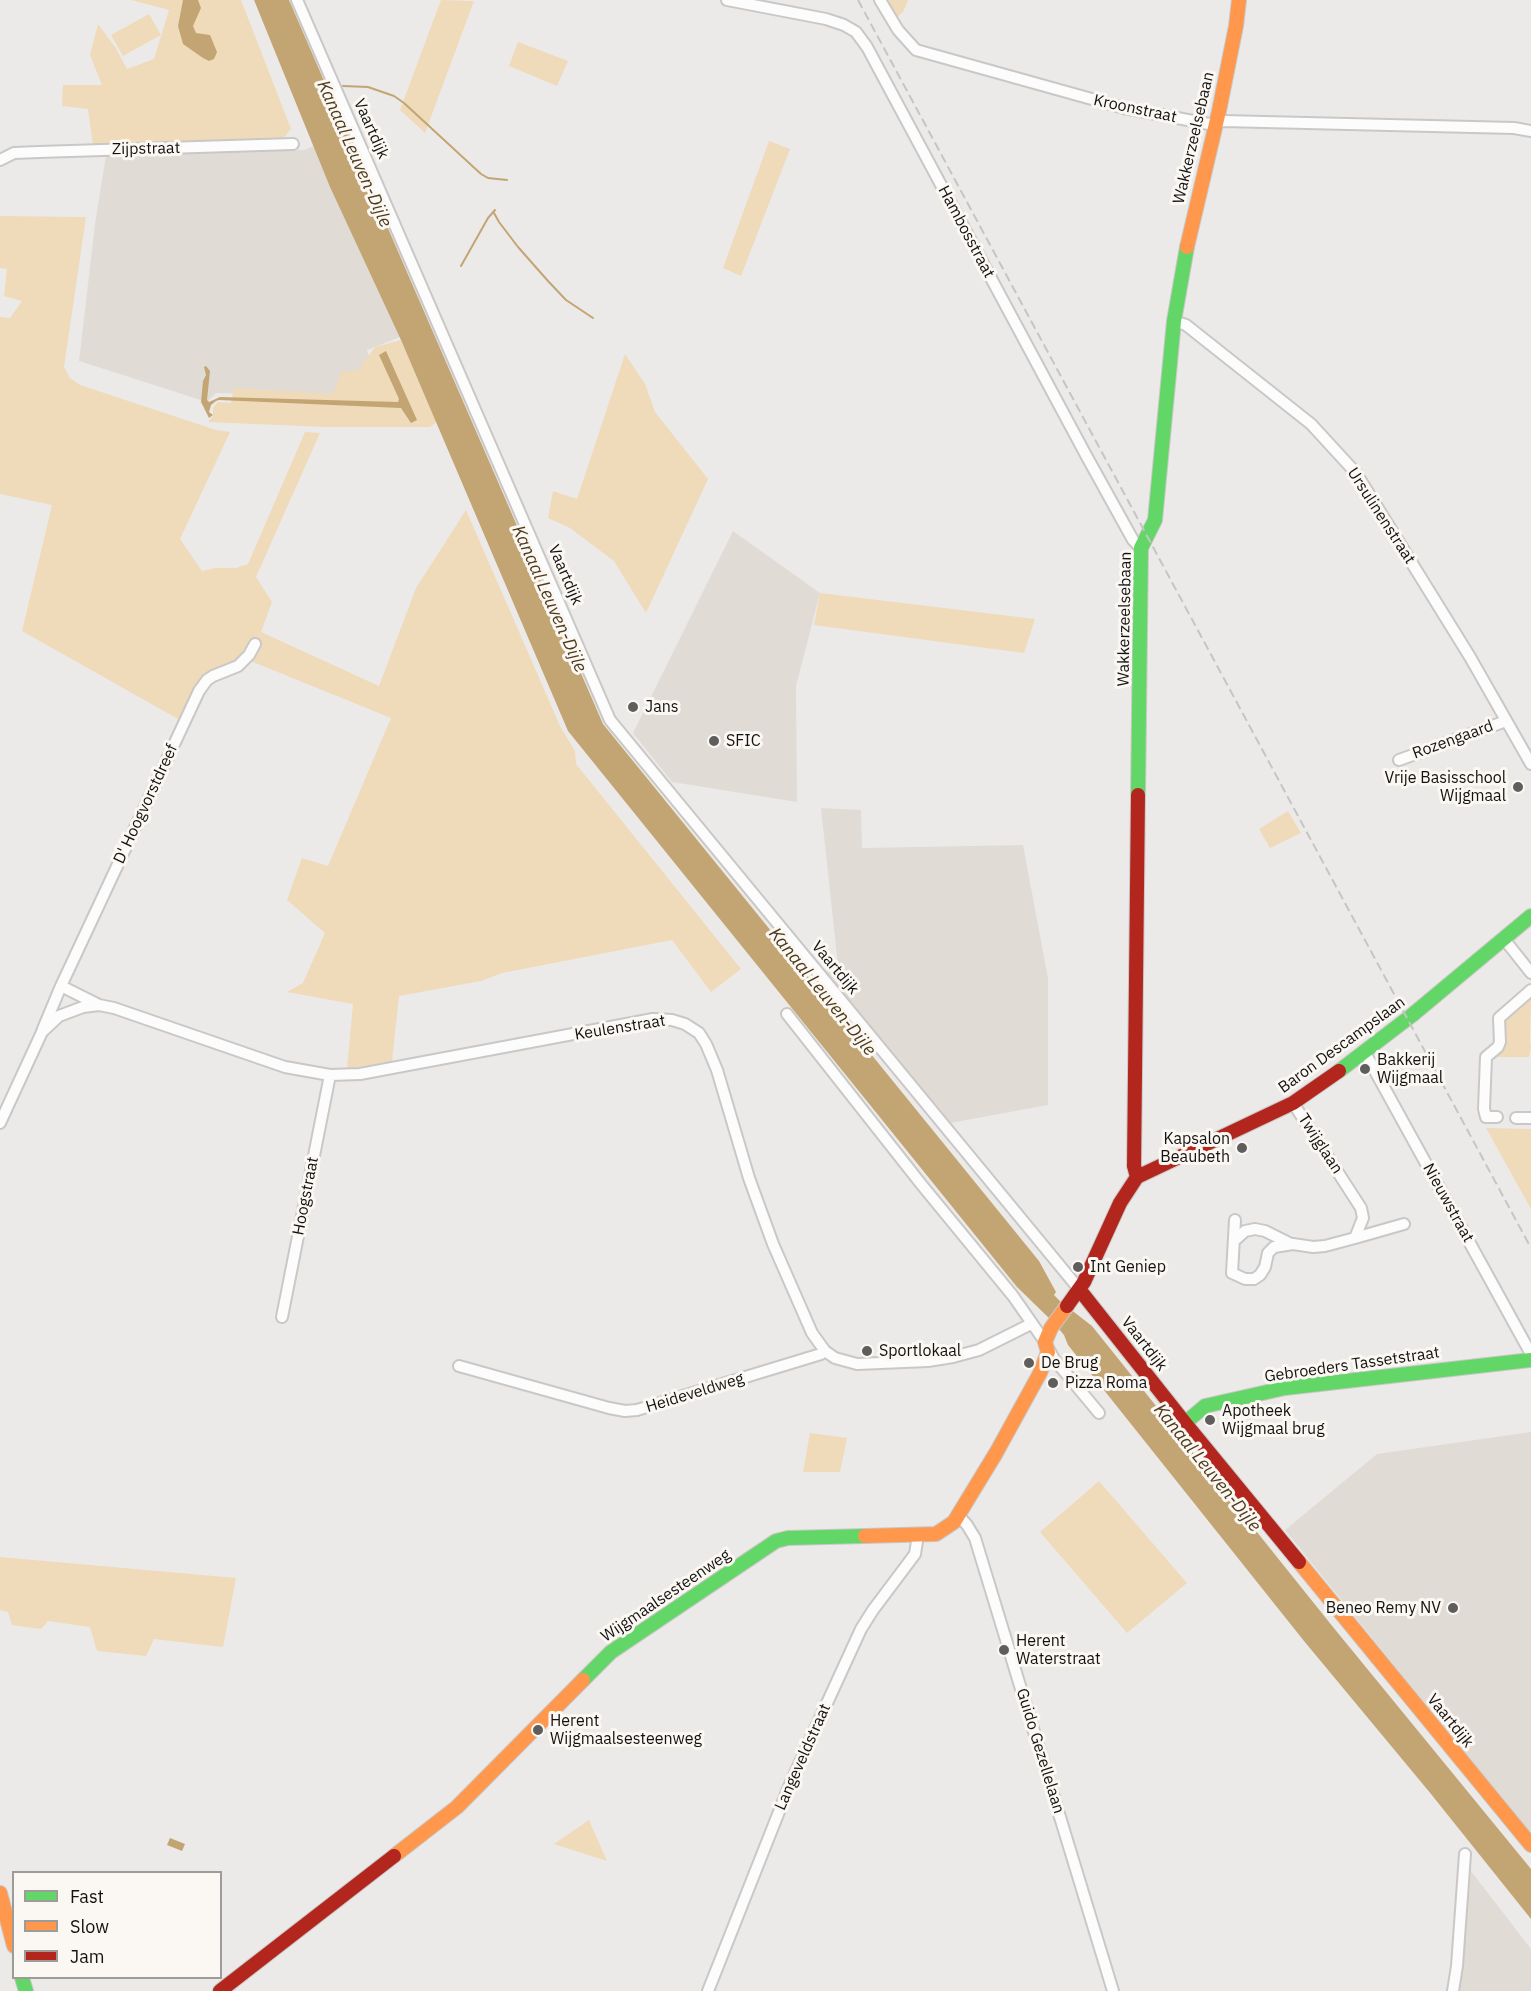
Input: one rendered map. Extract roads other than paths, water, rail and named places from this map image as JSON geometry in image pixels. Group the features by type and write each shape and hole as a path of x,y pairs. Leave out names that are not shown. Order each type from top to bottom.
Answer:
{"street":[{"name":"Vaartdijk","path":"297,0 610,720 1074,1294 1185,1423 1531,1845"},
{"name":"Hambosstraat","path":"727,0 826,19 856,32 867,47 1086,457 1133,540 1141,548"},
{"name":"Kroonstraat","path":"880,0 897,30 916,50 1104,103 1203,123 1223,121 1514,128 1531,131"},
{"name":"Wakkerzeelsebaan","path":"1137,1177 1134,1166 1141,548 1155,519 1174,321 1191,224 1216,123 1236,26 1239,0"},
{"name":"Zijpstraat","path":"0,160 14,153 293,144"},
{"name":"Ursulinenstraat","path":"1174,321 1186,325 1311,424 1356,473 1470,657 1531,763"},
{"name":"D' Hoogvorstdreef","path":"61,986 199,691 213,676 238,666 249,655 255,644"},
{"name":"Rozengaard","path":"1400,760 1506,721"},
{"name":"Baron Descampslaan","path":"1137,1177 1293,1103 1333,1076 1411,1016 1531,916"},
{"path":"1504,939 1531,973"},
{"name":"Keulenstraat","path":"0,1123 4,1106 42,1032 61,986 99,1005"},
{"path":"1497,1118 1486,1117 1484,1109 1486,1057 1498,1047 1500,1042 1499,1018 1531,990"},
{"name":"Keulenstraat","path":"42,1032 59,1016 83,1006 99,1005 114,1008 285,1067 330,1075 360,1074 654,1019 672,1020 685,1024 699,1033 706,1044 717,1070 749,1178 773,1244 812,1334 825,1351"},
{"path":"787,1014 1013,1296 1054,1359 1099,1413"},
{"name":"Nieuwstraat","path":"1364,1051 1531,1354"},
{"name":"Hoogstraat","path":"282,1317 330,1075"},
{"name":"Twijglaan","path":"1293,1103 1360,1208 1363,1218 1355,1238"},
{"path":"1516,1118 1531,1118"},
{"path":"1074,1294 1084,1282 1120,1203 1137,1177"},
{"path":"1235,1220 1232,1273 1250,1280 1260,1275 1265,1267 1266,1257 1279,1245 1293,1244 1312,1247 1338,1244 1404,1224"},
{"path":"1234,1241 1245,1231 1255,1228 1293,1244"},
{"name":"Wijgmaalsesteenweg","path":"219,1991 457,1807 611,1652 776,1541 788,1538 936,1534 954,1522 1040,1372 1048,1352 1045,1342 1051,1328 1074,1294"},
{"path":"825,1351 835,1358 857,1364 953,1358 979,1350 1031,1324"},
{"name":"Heideveldweg","path":"459,1366 609,1408 631,1411 825,1351"},
{"name":"Gebroeders Tassetstraat","path":"1185,1423 1205,1406 1285,1388 1531,1360"},
{"name":"Guido Gezellelaan","path":"958,1516 975,1538 1113,1991"},
{"name":"Langeveldstraat","path":"708,1991 788,1789 861,1629 915,1554 918,1535"},
{"path":"1453,1991 1457,1966 1465,1854"},
{"path":"0,1893 12,1938"}],"water":[{"path":"183,0 198,0 201,8 193,26 196,33 210,35 217,52 214,59 209,61 183,44 178,26"},
{"name":"Kanaal Leuven-Dijle","path":"254,0 289,0 603,724 1039,1261 1056,1292 1054,1295 1092,1326 1333,1627 1531,1869 1531,1919 1304,1641 1068,1345 1064,1335 1017,1287 568,731 401,340 330,187"},
{"path":"386,351 417,420 411,423 401,408 219,400 211,405 209,412 213,415 209,418 201,402 203,381 206,375 204,367 206,366 210,371 207,400 209,402 220,397 398,402 399,399 379,355"},
{"path":"170,1838 185,1844 182,1851 167,1845"}],"waterway":[{"name":"Kanaal Leuven-Dijle","path":"343,86 368,87 394,96 481,174 488,178 507,180"},
{"path":"461,266 488,218 495,210"},
{"path":"494,213 518,247 548,281 566,300 593,318"}],"railway":[{"path":"858,0 1531,1248"}],"place":[{"name":"Jans","path":"633,707"},
{"name":"SFIC","path":"714,741"},
{"name":"Vrije Basisschool Wijgmaal","path":"1518,787"},
{"name":"Bakkerij Wijgmaal","path":"1365,1069"},
{"name":"Kapsalon Beaubeth","path":"1242,1148"},
{"name":"Int Geniep","path":"1078,1267"},
{"name":"Sportlokaal","path":"867,1351"},
{"name":"De Brug","path":"1029,1363"},
{"name":"Pizza Roma","path":"1053,1383"},
{"name":"Apotheek Wijgmaal brug","path":"1210,1420"},
{"name":"Beneo Remy NV","path":"1453,1608"},
{"name":"Herent Waterstraat","path":"1004,1650"},
{"name":"Herent Wijgmaalsesteenweg","path":"538,1730"}]}
